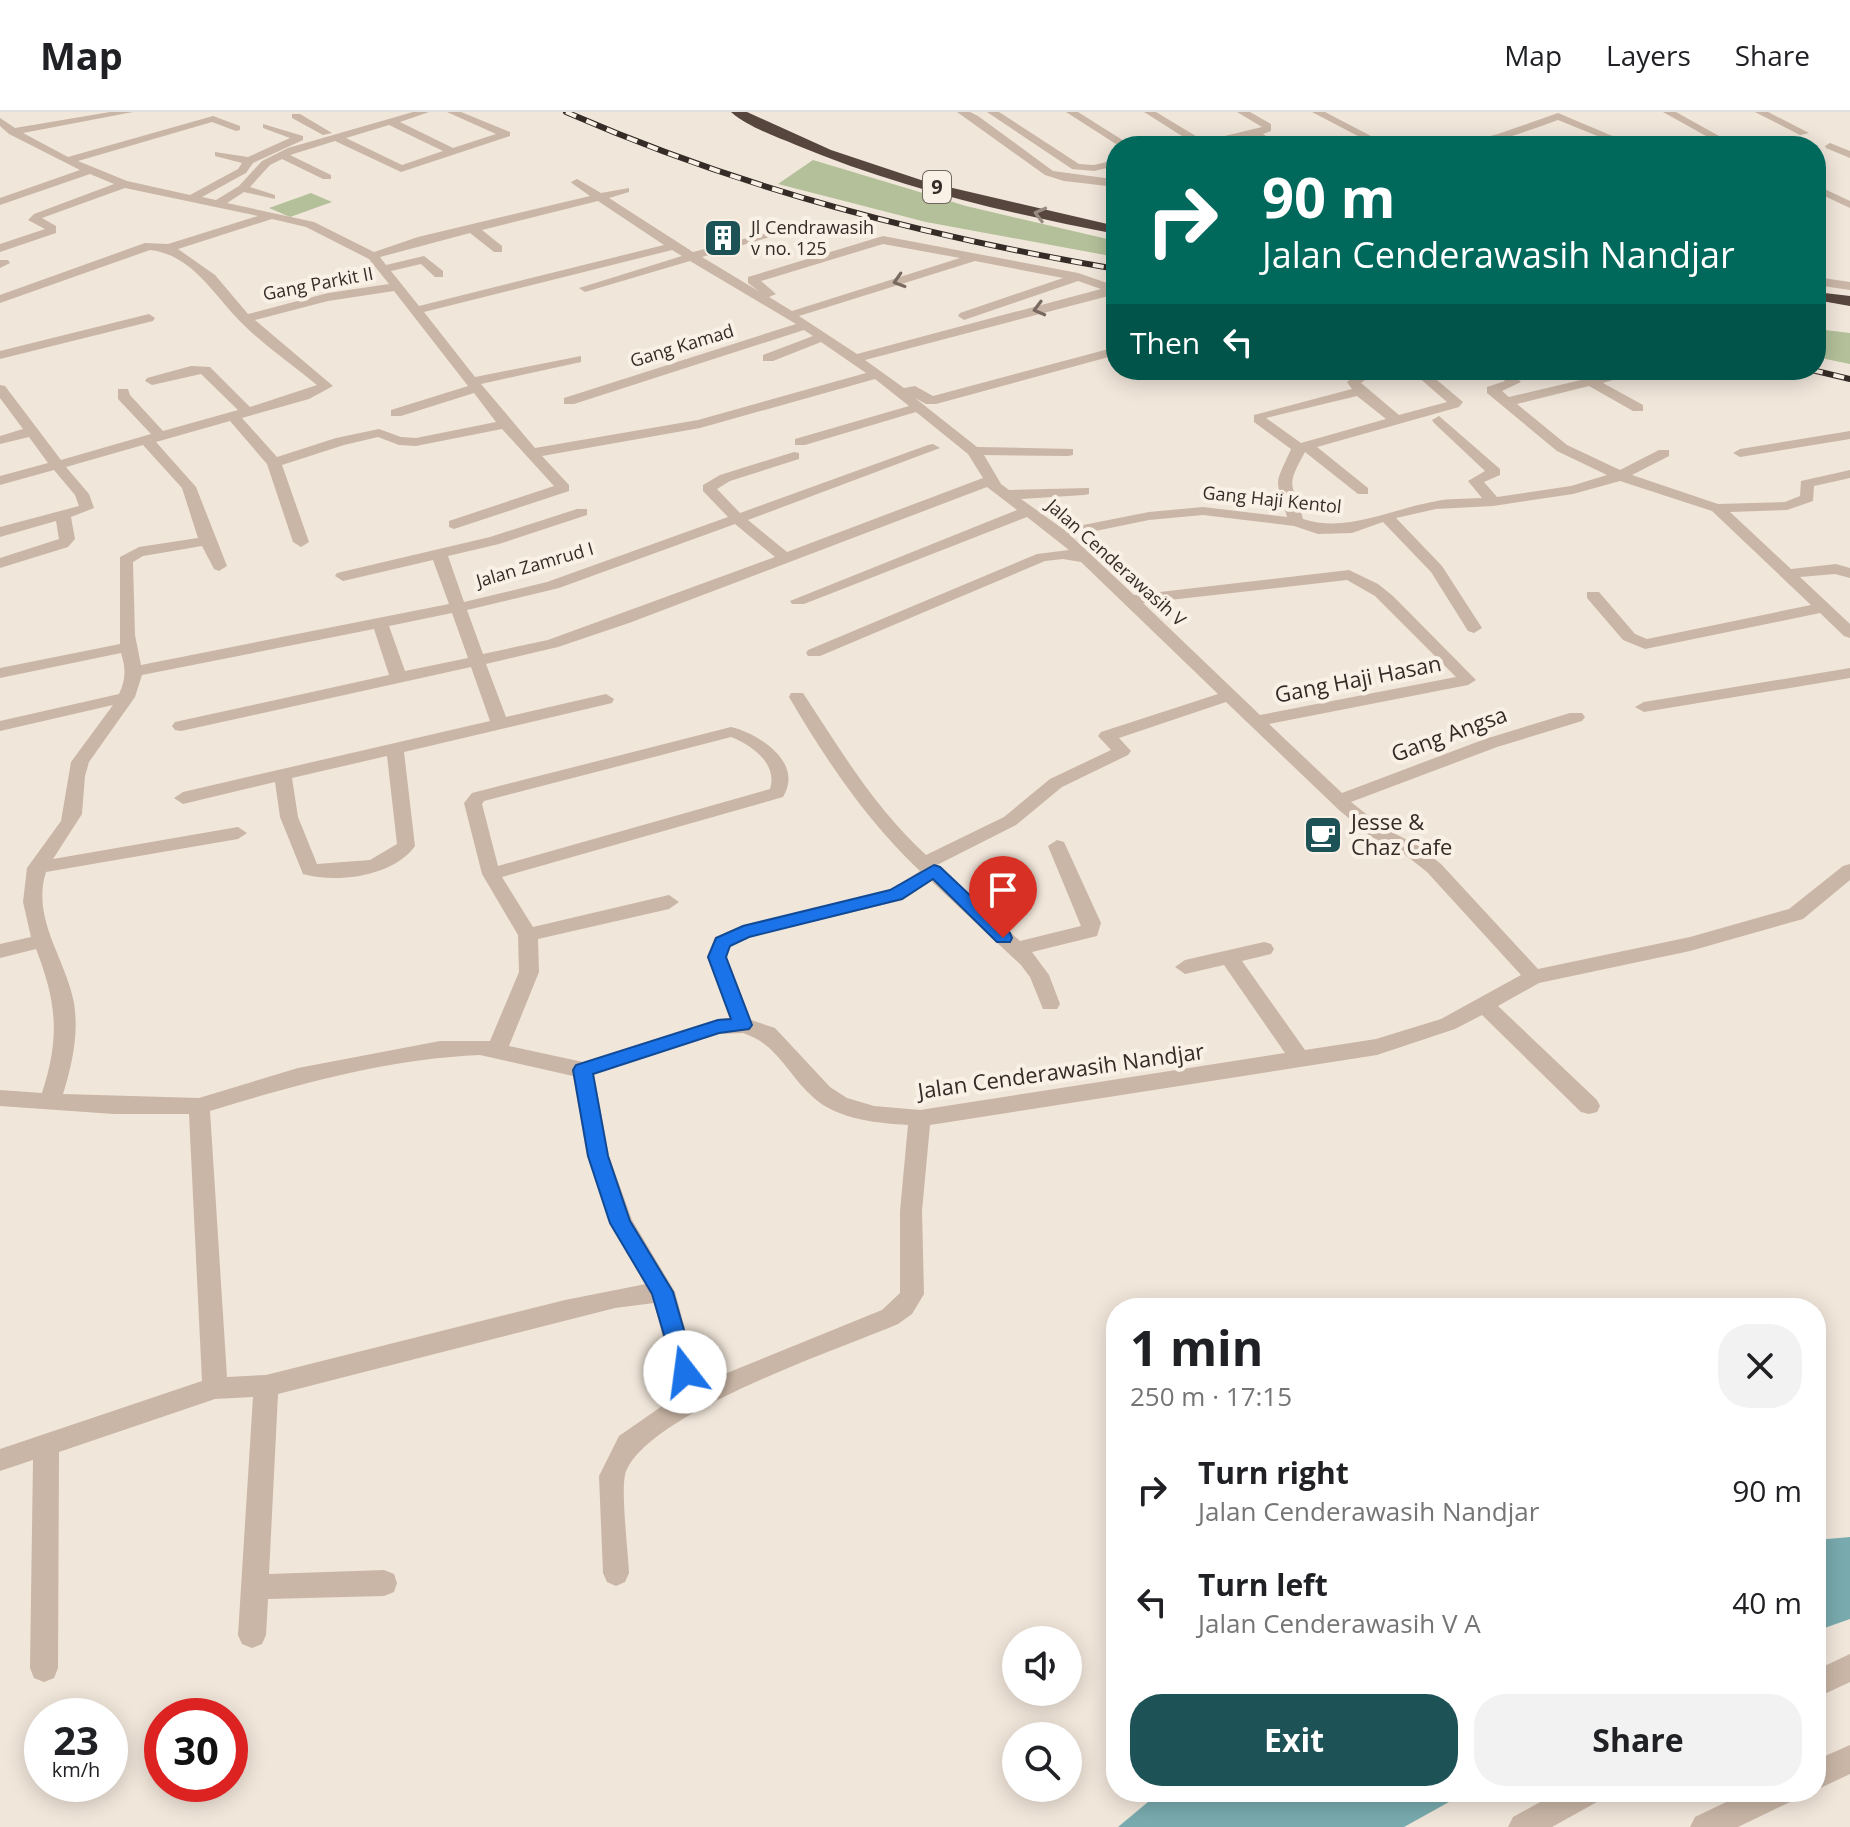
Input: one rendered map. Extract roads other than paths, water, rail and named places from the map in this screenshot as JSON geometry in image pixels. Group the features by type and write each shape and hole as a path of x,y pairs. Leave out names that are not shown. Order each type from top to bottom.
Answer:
{"highway":[{"name":"9","path":"737,112 834,154 912,180 1000,205 1106,228"},
{"path":"768,112 827,137"},
{"name":"9","path":"952,177 1106,213"},
{"path":"1826,297 1850,301"},
{"path":"1826,312 1850,316"}],"street":[{"path":"13,132 128,112"},
{"path":"67,161 228,112"},
{"path":"216,205 243,188 266,163 281,155 392,115 424,112"},
{"path":"296,116 401,169 506,135 452,112"},
{"path":"962,112 1002,136 1051,174 1106,181"},
{"path":"992,112 1076,167 1106,165"},
{"path":"1071,112 1111,136"},
{"path":"1149,112 1187,136"},
{"path":"1240,136 1267,129 1267,126 1242,112"},
{"path":"1317,112 1365,136"},
{"path":"1668,112 1713,136"},
{"path":"1760,112 1804,133"},
{"path":"392,115 455,153"},
{"path":"1504,136 1561,116 1608,136"},
{"path":"216,118 236,128"},
{"path":"0,121 13,132 67,161 124,184 310,224 373,256 505,424 564,488 454,524"},
{"path":"267,126 299,138"},
{"path":"1254,133 1259,136"},
{"path":"189,200 242,171 249,161 299,138 332,136"},
{"path":"1830,146 1850,155"},
{"path":"219,154 249,161"},
{"path":"281,155 327,177"},
{"path":"0,202 92,170"},
{"name":"Jalan Cenderawasih V","path":"577,182 674,246 802,318 824,336 856,354 974,451 989,481 1060,534 1339,800 1377,832 1410,849 1434,868 1534,977"},
{"path":"0,248 52,231 52,228 34,220 38,216 124,184"},
{"path":"243,188 271,197"},
{"path":"373,256 422,240 530,216 625,190"},
{"path":"1826,193 1850,205"},
{"path":"0,299 149,246 169,248 271,216"},
{"path":"530,216 547,225"},
{"path":"473,229 498,249"},
{"path":"585,288 779,231"},
{"path":"1106,287 1078,277 877,240 752,280 802,318 923,399 931,401 1106,354"},
{"path":"418,310 674,246"},
{"path":"0,481 242,415 326,386 241,315 211,278 169,248"},
{"name":"Gang Kamad","path":"569,401 974,258"},
{"path":"383,269 424,260 439,274"},
{"path":"908,339 1078,277"},
{"path":"1826,282 1850,286"},
{"name":"Gang Parkit II","path":"247,318 328,297 397,287"},
{"path":"856,354 1106,292"},
{"path":"981,311 995,321"},
{"path":"0,355 149,318"},
{"path":"768,358 824,336"},
{"path":"396,413 474,385 576,359"},
{"path":"152,381 191,370 205,370 242,415 274,463 301,542"},
{"path":"534,453 700,424 877,374"},
{"path":"1357,380 1354,382 1360,391 1396,420"},
{"path":"1296,522 1294,507 1283,484 1288,466 1302,447 1451,407 1456,402 1429,380"},
{"path":"1512,380 1514,382 1492,390 1562,448 1620,476 1717,508 1787,506 1808,498 1806,484 1847,474"},
{"path":"1507,402 1600,380"},
{"path":"1592,382 1638,408"},
{"path":"0,389 82,494 87,508 0,532"},
{"path":"1360,391 1261,415 1259,419 1363,491"},
{"path":"123,392 189,487 219,566"},
{"path":"785,558 708,492 710,484 797,449 919,407"},
{"path":"1439,420 1495,472 1475,481 1493,502"},
{"path":"274,463 341,441 386,433 399,441 416,442 505,424"},
{"path":"0,440 33,431"},
{"path":"1740,453 1850,435"},
{"name":"Jalan Zamrud I","path":"135,671 553,585 933,448"},
{"path":"974,451 1068,452"},
{"name":"Gang Haji Kentol","path":"1060,534 1177,512 1203,511 1336,530 1436,505 1493,502 1573,490 1620,476 1664,453"},
{"path":"181,726 477,663 594,630 989,481"},
{"path":"1006,495 1084,491"},
{"path":"1717,508 1850,633"},
{"path":"798,601 1028,511"},
{"path":"343,576 494,541 582,512"},
{"path":"0,563 63,544 67,539 63,516"},
{"path":"1386,516 1437,569 1474,628"},
{"path":"50,1100 66,1050 65,1014 61,989 33,913 36,868 70,820 76,798 75,771 127,697 135,671 128,647 125,560 139,552 207,541"},
{"path":"439,554 499,723"},
{"path":"814,653 1042,557 1063,554 1086,558"},
{"path":"1787,574 1836,569 1850,573"},
{"name":"Gang Haji Hasan","path":"1131,600 1349,575 1374,586 1392,600 1413,629 1468,680 1257,721"},
{"path":"1593,595 1629,637 1645,644 1822,608"},
{"path":"380,622 399,679"},
{"path":"0,673 128,647"},
{"path":"1644,707 1850,673"},
{"path":"0,1098 114,1106 199,1106 298,1076 381,1058 440,1049 480,1047 583,1070 718,1027 743,1025 717,957 722,942 743,932 896,895 930,867 1010,821 1056,783 1122,751 1107,736 1227,696"},
{"path":"0,726 127,697"},
{"path":"797,697 833,757 893,835 1016,949 1039,975 1050,1004"},
{"path":"183,798 606,699"},
{"name":"Gang Angsa","path":"1339,800 1491,743 1576,717"},
{"path":"491,874 777,793 783,785 783,776 754,738 731,732 487,793 473,803 491,874 528,935 529,972 516,1009 496,1050"},
{"path":"283,776 289,817 310,870 387,862 406,846 395,747"},
{"path":"36,868 238,833"},
{"path":"1016,949 1090,931 1091,923 1057,846"},
{"name":"Jalan Cenderawasih Nandjar","path":"743,1025 768,1033 822,1093 840,1104 874,1114 920,1118 1377,1047 1448,1024 1534,977 1774,922 1796,914 1850,870"},
{"path":"528,935 669,902"},
{"path":"0,951 42,941"},
{"path":"1185,967 1264,949"},
{"path":"1230,959 1300,1059"},
{"path":"1483,1004 1589,1106"},
{"path":"583,1070 598,1156 621,1223 663,1292 692,1399"},
{"path":"199,1106 215,1388"},
{"path":"616,1573 612,1476 628,1444 692,1399 890,1317 904,1307 912,1294 911,1211 920,1118"},
{"path":"0,1460 215,1388 266,1386 590,1304 663,1292"},
{"path":"252,1635 266,1386"},
{"path":"44,1668 46,1445"},
{"path":"255,1587 384,1583"},
{"path":"1826,1679 1850,1668"},
{"path":"1826,1770 1850,1759"},
{"path":"1523,1827 1569,1802"},
{"path":"1705,1827 1759,1802"}],"water":[{"path":"1850,1537 1850,1619 1826,1627 1826,1539"},
{"path":"1148,1802 1449,1802 1404,1827 1118,1827"}],"railway":[{"path":"566,112 700,165 836,207 974,242 1106,267"},
{"path":"1826,373 1850,379"}],"place":[{"name":"Jl Cendrawasih v no. 125","path":"723,238"},
{"name":"Jesse & Chaz Cafe","path":"1323,835"}]}
